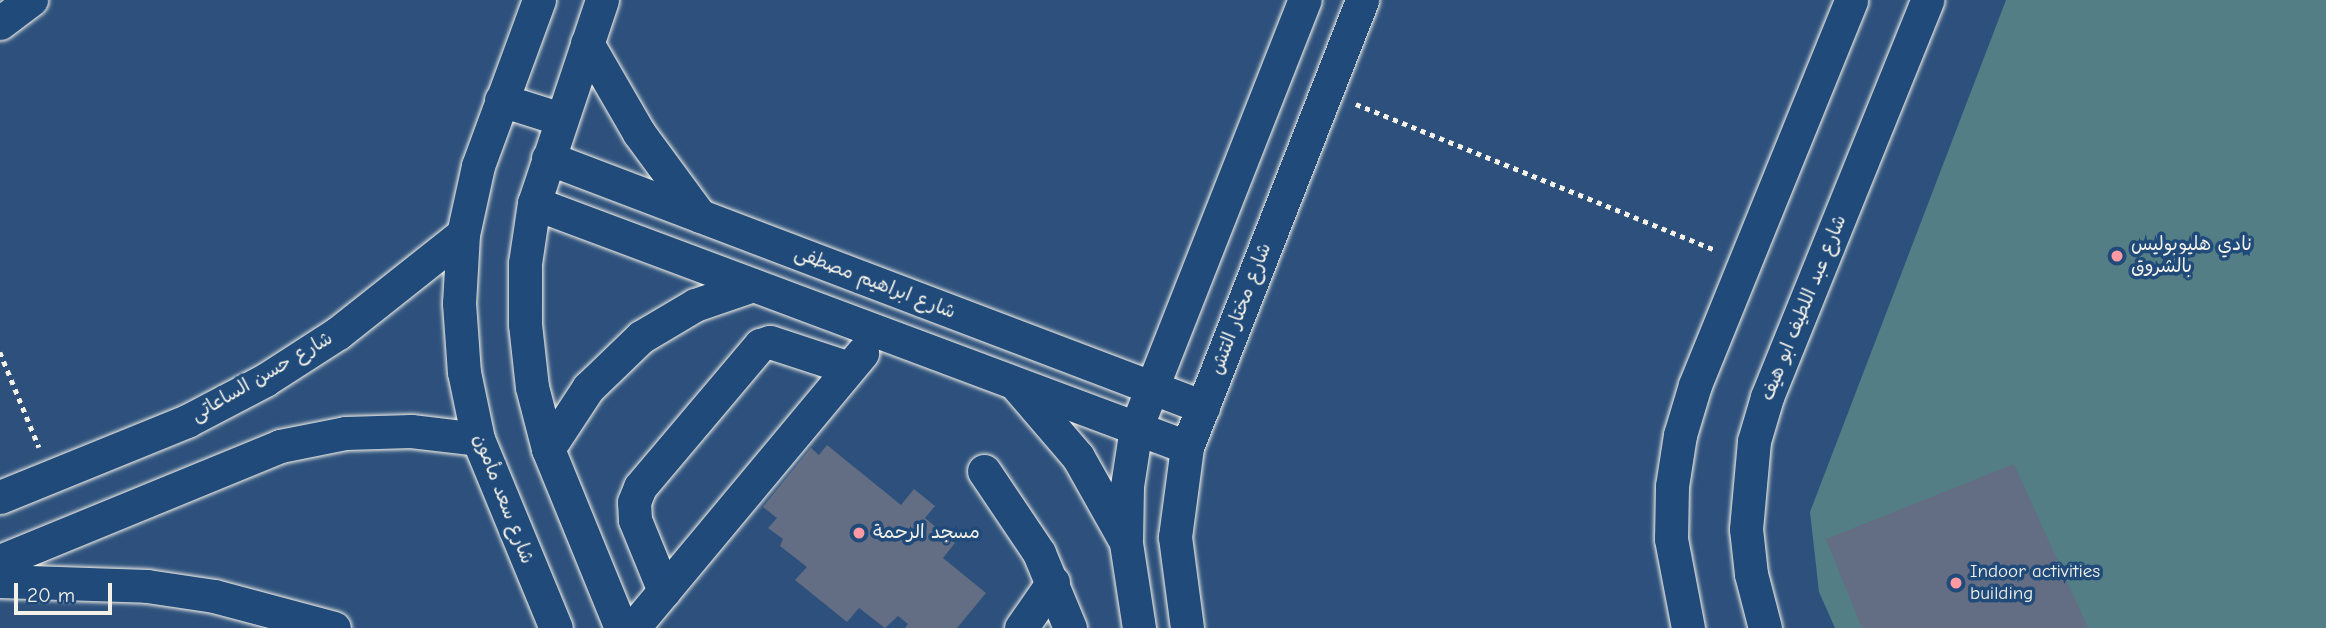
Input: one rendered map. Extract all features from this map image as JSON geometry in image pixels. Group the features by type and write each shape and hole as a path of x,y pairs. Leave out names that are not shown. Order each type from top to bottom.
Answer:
{"street":[{"path":"0,23 31,0"},
{"name":"شارع سعد مأمون","path":"539,0 478,166 463,234 459,303 464,372 478,439 556,628"},
{"path":"602,0 534,203 525,263 525,324 533,387 548,449 621,628"},
{"path":"1139,628 1126,543 1126,486 1136,428 1305,0"},
{"name":"شارع مختار التتش","path":"1187,628 1175,537 1187,447 1362,0"},
{"path":"1688,628 1671,539 1674,473 1695,385 1851,0"},
{"name":"شارع عبد اللطيف ابو هيف","path":"1765,628 1751,574 1746,529 1754,441 1767,397 1927,0"},
{"path":"587,43 639,133 700,216"},
{"path":"501,100 561,119"},
{"name":"شارع ابراهيم مصطفى","path":"548,158 1203,407"},
{"path":"534,203 1187,447"},
{"name":"شارع حسن الساعاتى","path":"0,497 187,421 265,380 338,333 463,234"},
{"path":"548,449 588,388 642,337 695,305 753,285"},
{"path":"633,628 879,332"},
{"path":"664,591 633,511 636,494 657,467 760,345 770,342 849,368"},
{"path":"1014,383 1078,457 1126,543"},
{"path":"0,561 280,446 358,432 411,431 478,439"},
{"path":"984,471 1023,524 1054,582 1070,628"},
{"path":"0,581 147,586 214,596 334,628"},
{"path":"1021,628 1054,582"}],"path":[{"path":"1326,92 1745,262"},
{"path":"0,352 51,477"}],"green space":[{"name":"نادي هليوبوليس بالشروق","path":"2006,0 2326,0 2326,628 1835,628 1819,592 1810,512"}],"building":[{"name":"مسجد الرحمة","path":"827,445 901,505 914,489 935,506 925,518 955,543 943,558 986,593 957,628 905,628 908,624 898,616 885,628 859,608 847,622 795,580 807,567 780,546 783,539 768,528 777,518 763,507 811,448 819,455"},
{"name":"Indoor activities building","path":"2014,464 2088,628 1862,628 1826,539"}],"place":[{"name":"نادي هليوبوليس بالشروق","path":"2117,256"},
{"name":"مسجد الرحمة","path":"859,533"},
{"name":"Indoor activities building","path":"1956,583"}]}
